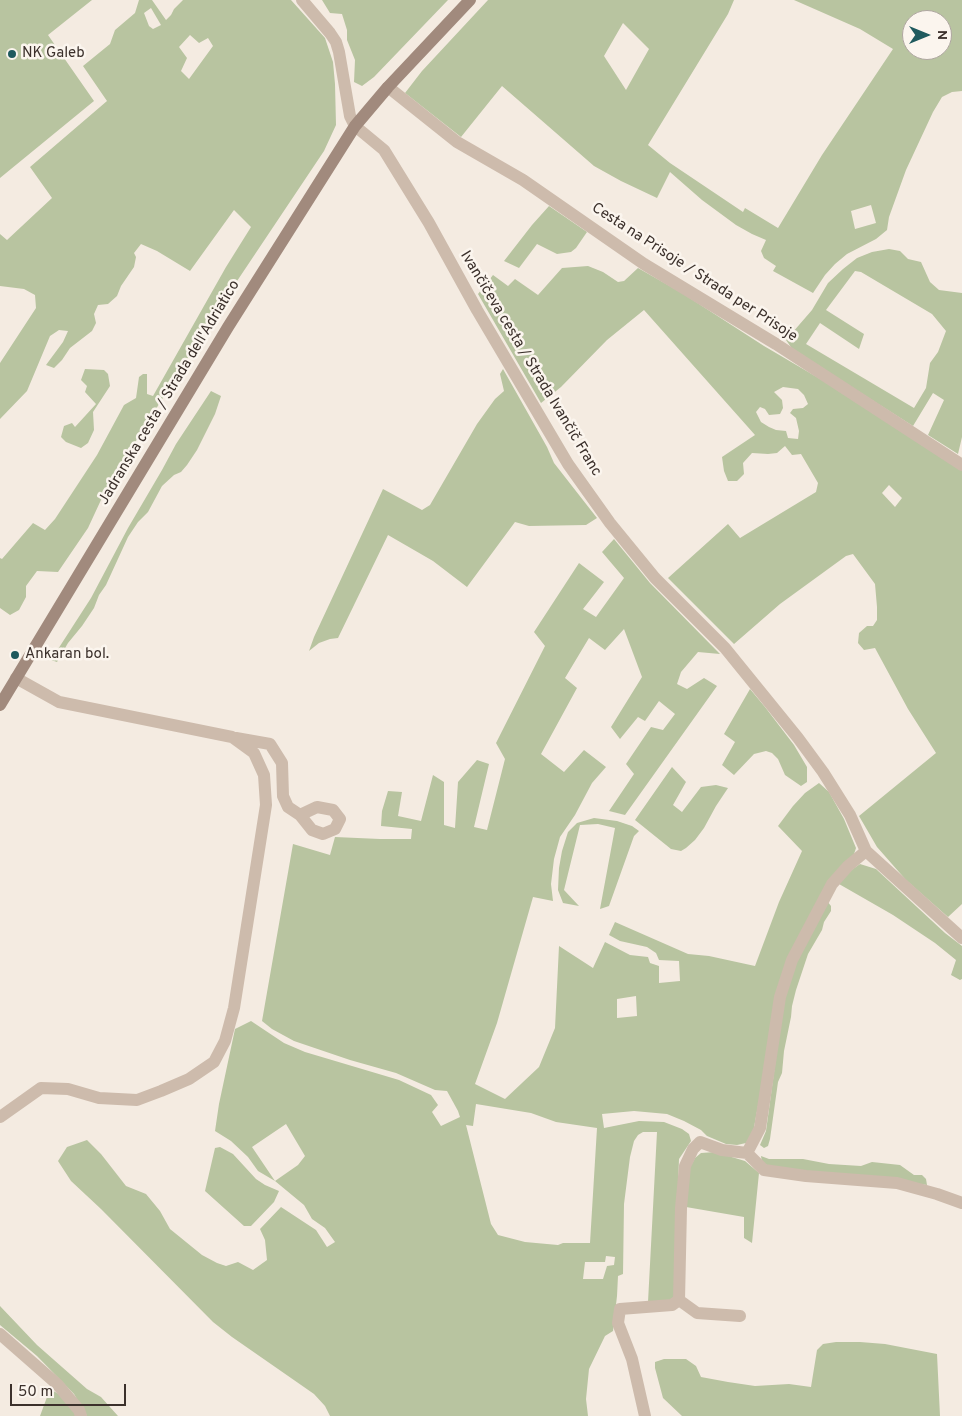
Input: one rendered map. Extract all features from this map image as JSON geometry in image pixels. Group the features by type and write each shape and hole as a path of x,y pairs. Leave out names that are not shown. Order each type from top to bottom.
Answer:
{"main road":[{"name":"Jadranska cesta / Strada dell'Adriatico","path":"0,705 218,343 355,126 388,87 470,0"}],"street":[{"path":"302,0 336,42 349,110 355,126"},
{"name":"Cesta na Prisoje / Strada per Prisoje","path":"388,87 457,142 523,180 644,264 776,344 962,465"},
{"name":"Ivančičeva cesta / Strada Ivančič Franc","path":"355,126 384,150 430,223 477,310 568,464 610,523 655,578 725,648 798,738 823,772 850,815 866,851 962,938"},
{"path":"16,678 59,702 270,744 282,763 283,796 288,807 300,815"},
{"path":"0,1117 42,1088 68,1089 99,1098 137,1100 189,1080 214,1062 225,1041 234,1008 266,805 264,775 254,753 232,737"},
{"path":"747,1153 760,1128 780,997 792,960 832,884 848,866 866,851"},
{"path":"679,1300 681,1208 685,1166 693,1149 700,1142 722,1150 747,1153 764,1170 806,1176 897,1183 962,1202"},
{"path":"679,1300 697,1313 740,1316"},
{"path":"645,1416 632,1359 618,1323 620,1309 672,1305 679,1300"},
{"path":"0,1334 57,1384 82,1416"}],"green space":[{"path":"0,0 92,0 48,35 94,101 0,178"},
{"path":"139,0 152,0 166,20 183,0 291,0 325,38 333,62 336,125 324,151 223,302 107,487 88,528 58,572 37,571 26,586 26,597 19,610 10,615 0,608 0,558 2,559 33,523 45,530 55,519 97,455 124,405 136,398 139,377 143,374 147,374 147,394 153,396 226,267 251,227 234,210 190,271 157,251 141,244 134,253 136,257 134,267 121,286 117,296 108,304 98,305 94,314 96,323 92,331 70,348 54,368 46,365 63,342 68,331 59,330 50,336 27,391 0,419 0,363 36,308 35,295 24,289 0,286 0,234 7,240 52,198 30,167 107,101 83,66 110,44 115,30 135,13","holes":["151,8 161,25 153,29 149,26 144,13","190,35 199,43 208,38 213,46 189,79 181,71 187,58 179,47"]},
{"path":"322,0 448,0 374,77 362,86 354,82 355,60 347,40 347,30 342,14 330,13"},
{"path":"488,0 734,0 728,14 648,145 670,163 743,212 745,208 778,228 822,155 893,49 860,29 794,0 962,0 962,91 952,92 942,97 933,112 906,170 889,217 887,230 876,239 847,254 835,264 813,293 773,271 776,266 764,258 761,251 766,240 736,225 702,200 670,172 657,198 621,181 594,166 502,86 461,137 405,93 422,71","holes":["623,23 649,49 626,90 604,56","871,205 876,223 855,229 851,211"]},
{"path":"549,206 587,232 576,248 571,252 557,254 537,244 519,268 504,261 532,225"},
{"path":"889,249 900,251 908,259 921,262 930,282 939,290 962,293 962,437 958,454 928,435 944,400 933,393 913,426 793,350 786,340 812,310 828,283 857,258 872,252","holes":["855,271 861,272 932,314 946,331 938,352 930,363 926,388 914,408 806,344 820,323 859,349 864,334 826,310"]},
{"path":"588,266 603,272 618,282 624,281 638,268 844,393 962,468 962,904 948,917 906,880 877,847 859,816 936,753 908,709 875,648 864,650 858,643 859,633 867,626 873,626 877,620 877,607 875,584 853,554 846,556 780,604 734,644 668,578 728,524 740,538 816,492 818,483 801,454 792,455 785,446 777,453 752,453 743,463 744,474 737,481 728,481 722,457 755,435 644,310 607,340 561,387 541,403 478,294 493,275 508,286 515,279 538,295 562,268","holes":["783,387 798,389 804,395 808,404 803,408 793,409 790,413 796,418 799,431 798,439 788,438 786,431 776,430 761,422 756,412 760,407 765,409 769,415 780,414 783,408 782,400 774,392","889,485 902,498 895,507 882,493"]},
{"path":"85,369 104,370 108,374 110,386 93,412 94,430 88,443 81,448 66,442 61,437 64,426 72,423 75,427 96,404 85,392 87,386 81,380"},
{"path":"503,369 554,463 597,518 586,525 529,526 515,522 467,587 433,561 388,535 338,638 319,643 309,651 383,489 422,510 430,505 477,424 495,399 504,391 500,374"},
{"path":"211,391 221,396 215,414 197,450 181,472 174,475 162,486 148,512 138,522 128,537 94,608 68,643 57,662 51,660 91,598 176,444"},
{"path":"614,539 650,583 720,654 698,652 681,672 677,684 687,689 704,678 717,686 625,815 609,811 634,774 626,764 651,727 663,730 675,714 659,701 645,721 638,717 620,739 611,727 642,677 624,629 605,650 589,638 565,678 577,688 541,754 564,772 584,750 606,767 592,783 575,815 560,837 554,859 551,884 553,901 533,897 497,1023 475,1084 505,1099 539,1067 555,1028 559,946 593,968 605,942 630,955 648,957 650,963 659,966 659,983 680,981 679,961 659,960 656,953 647,947 620,941 609,935 615,922 688,954 709,956 755,966 779,902 802,851 778,826 805,793 819,783 829,792 844,819 856,848 853,857 795,946 766,1062 753,1133 746,1143 737,1145 726,1144 667,1114 634,1111 602,1114 604,1128 639,1121 664,1122 682,1129 689,1134 691,1141 679,1159 674,1300 648,1302 657,1132 643,1132 634,1141 624,1204 623,1274 618,1276 613,1331 605,1336 589,1369 586,1399 588,1416 330,1416 325,1406 314,1394 213,1322 71,1181 58,1161 67,1147 87,1140 101,1154 126,1186 146,1194 160,1211 170,1229 202,1255 226,1266 238,1262 253,1270 267,1260 265,1240 260,1229 281,1207 316,1230 327,1247 335,1242 325,1228 312,1219 304,1205 275,1181 258,1171 248,1157 231,1141 215,1131 235,1029 251,1021 284,1043 305,1052 399,1080 431,1095 438,1105 432,1112 441,1126 460,1117 447,1091 435,1090 396,1073 294,1041 262,1021 293,844 330,855 335,837 411,839 412,829 381,826 382,811 388,791 402,792 398,816 421,821 433,775 444,782 444,825 455,828 458,782 477,760 489,764 474,827 487,830 505,759 496,743 545,646 534,632 579,563 604,582 583,609 596,617 624,578 602,552","holes":["636,996 637,1016 617,1018 617,999","476,1104 531,1113 556,1122 597,1128 590,1243 563,1243 558,1245 525,1242 498,1235 491,1224 466,1125 473,1126","286,1124 305,1156 298,1165 275,1181 252,1147","606,1256 615,1257 614,1265 607,1266 603,1279 583,1279 585,1262 605,1262"]},
{"path":"750,689 794,745 807,767 807,782 801,786 785,775 778,759 772,753 766,751 754,754 734,775 722,765 735,742 724,734"},
{"path":"672,767 686,782 673,805 682,812 701,787 716,785 728,788 704,828 695,840 681,851 671,849 635,820"},
{"path":"594,818 617,821 632,826 639,831 634,836 609,906 600,909 615,828 598,824 580,825 564,890 579,906 563,903 558,890 559,868 568,832 577,823"},
{"path":"860,864 876,869 945,933 962,946 962,979 960,980 951,975 956,960 935,943 893,915 839,884 840,878"},
{"path":"827,901 831,906 831,911 808,954 796,990 784,1051 782,1073 778,1082 770,1139 768,1146 764,1148 760,1145 766,1131 783,1006 796,957"},
{"path":"220,1147 233,1154 256,1179 279,1191 274,1202 251,1226 244,1226 205,1191 215,1148"},
{"path":"715,1152 745,1161 759,1173 752,1243 744,1238 744,1217 686,1207 690,1167 695,1158 701,1153"},
{"path":"761,1156 769,1159 803,1159 829,1164 861,1166 872,1162 900,1165 914,1175 922,1175 926,1179 927,1185 770,1167 762,1162"},
{"path":"0,1306 37,1345 87,1389 101,1397 118,1416 87,1416 74,1394 37,1356 0,1325"},
{"path":"836,1342 885,1344 937,1354 940,1416 682,1416 663,1398 655,1368 655,1362 664,1359 686,1359 696,1366 701,1377 755,1386 789,1384 811,1387 817,1350 823,1344"},
{"path":"50,1389 62,1396 77,1416 40,1416"}],"place":[{"name":"NK Galeb","path":"12,54"},
{"name":"Ankaran bol.","path":"15,655"}]}
